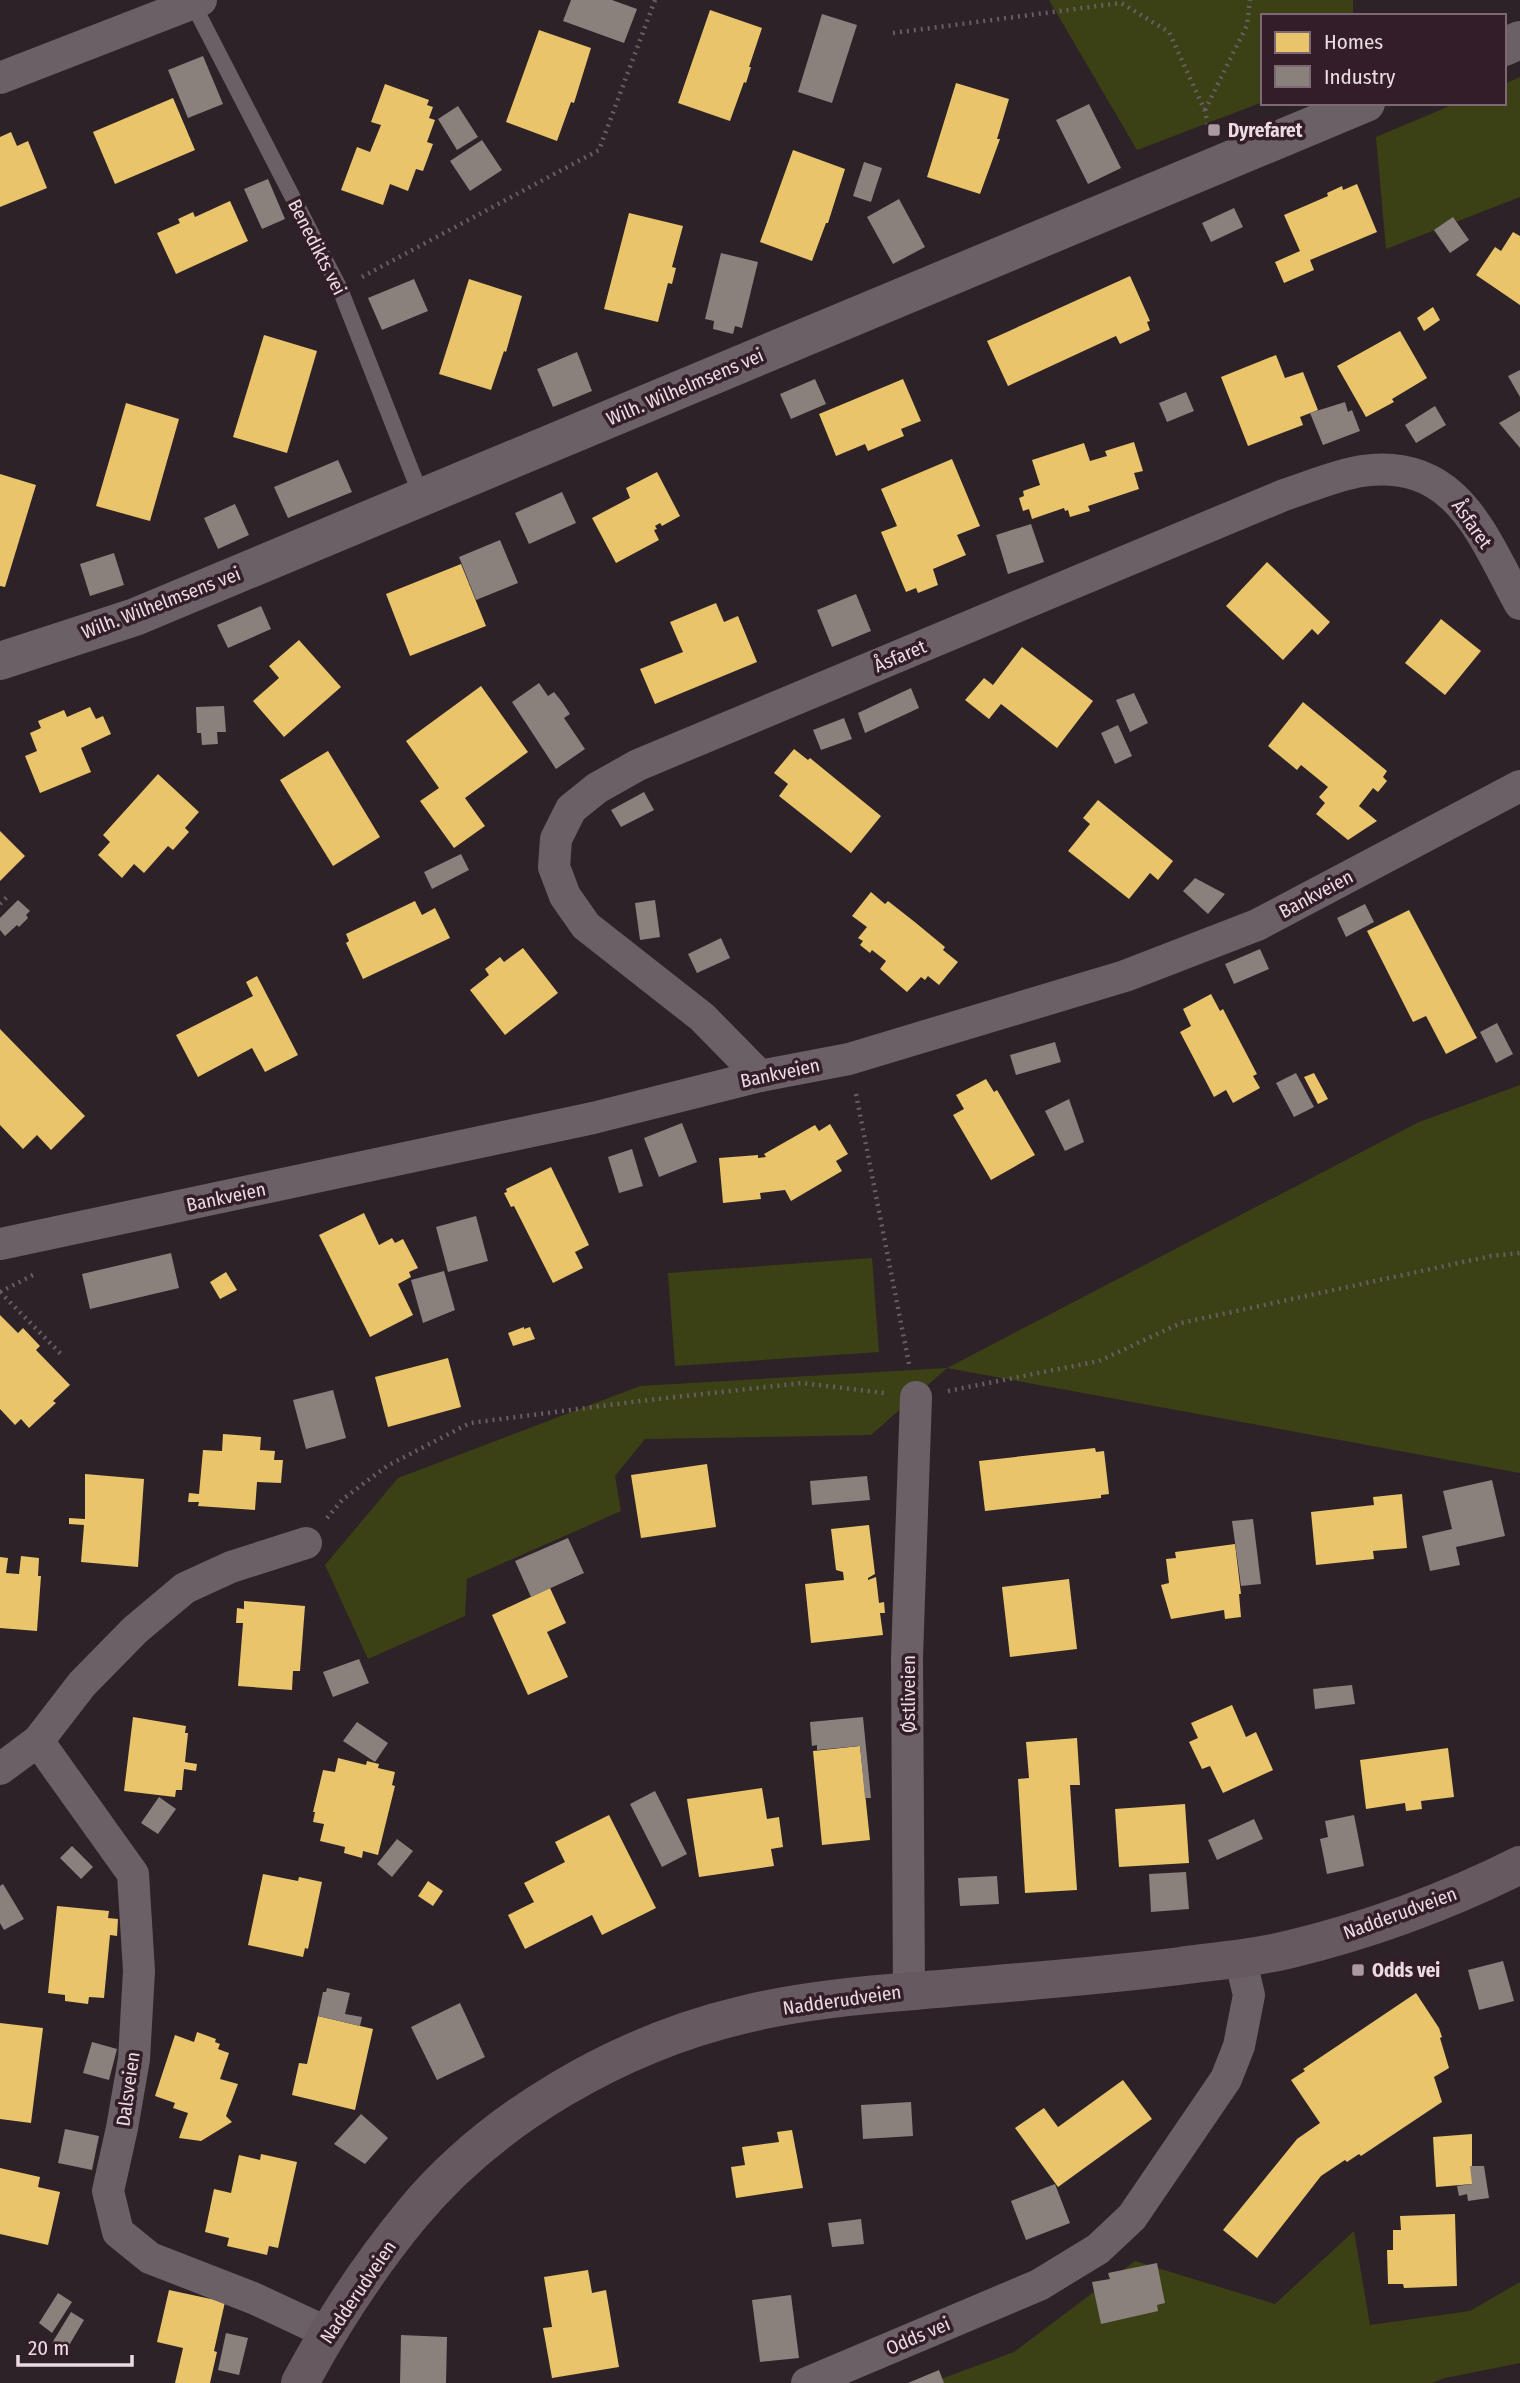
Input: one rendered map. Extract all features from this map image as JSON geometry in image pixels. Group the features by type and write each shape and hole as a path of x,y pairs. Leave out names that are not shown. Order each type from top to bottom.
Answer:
{"main road":[{"name":"Nadderudveien","path":"300,2383 345,2304 413,2213 459,2164 527,2111 633,2052 670,2037 744,2014 821,2001 1112,1974 1288,1950 1367,1928 1520,1865"}],"street":[{"name":"Benedikts vei","path":"0,78 197,2"},
{"name":"Wilh. Wilhelmsens vei","path":"0,661 135,617 1361,105"},
{"name":"Åsfaret","path":"760,1076 702,1017 586,926 565,896 554,867 556,839 571,808 597,788 638,765 1284,495 1360,472 1395,469 1425,476 1453,495 1476,523 1520,604"},
{"name":"Bankveien","path":"0,1244 580,1121 760,1076 849,1059 1125,976 1257,925 1520,786"},
{"name":"Østliveien","path":"909,1991 907,1657 916,1397"},
{"path":"0,1769 38,1741 91,1675 135,1630 185,1588 231,1567 306,1543"},
{"name":"Dalsveien","path":"38,1741 134,1874 139,1971 134,2059 108,2190 118,2232 150,2258 253,2298 328,2333"},
{"name":"Odds vei","path":"807,2383 1040,2285 1098,2249 1132,2217 1226,2079 1239,2046 1249,1995 1240,1958"}],"lane":[{"name":"Benedikts vei","path":"197,2 340,289 422,498"}],"path":[{"path":"340,289 599,150 655,0"},
{"path":"1205,110 1247,25 1250,0"},
{"path":"893,33 1121,3 1169,32 1205,110 1216,165"},
{"path":"0,904 8,896"},
{"path":"849,1059 916,1397"},
{"path":"0,1292 61,1354"}],"green space":[{"path":"1049,0 1353,0 1353,14 1261,14 1261,103 1137,150"},
{"path":"1520,77 1520,197 1386,249 1376,137 1452,105 1506,105 1506,83"},
{"path":"1520,1085 1520,1473 947,1368 1419,1122"},
{"path":"872,1258 879,1352 675,1366 668,1273"},
{"path":"947,1368 871,1435 645,1439 615,1476 621,1511 467,1579 465,1616 368,1659 325,1565 398,1478 640,1386"},
{"path":"1354,2231 1370,2325 1470,2311 1520,2282 1520,2363 1432,2383 930,2383 1014,2352 1135,2261 1275,2304"}],"building: Homes":[{"path":"710,10 762,28 746,83 744,82 730,121 678,103"},
{"path":"539,30 591,48 574,103 571,102 557,141 506,122"},
{"path":"956,83 1009,99 997,139 1000,139 980,194 927,177"},
{"path":"385,84 429,100 427,105 433,107 429,118 435,120 427,142 433,144 423,171 416,169 408,191 390,184 383,205 341,190 357,147 370,152 381,125 371,122"},
{"path":"173,98 195,150 115,184 93,132"},
{"path":"11,132 17,146 28,141 47,188 0,207 0,137"},
{"path":"793,150 845,169 828,223 812,261 760,242"},
{"path":"1357,184 1377,232 1310,260 1314,270 1284,283 1275,262 1300,251 1284,215 1328,196 1327,193 1342,186 1343,190"},
{"path":"230,201 248,241 176,274 157,233 180,223 178,219 193,212 195,217"},
{"path":"629,213 683,226 672,267 676,268 672,284 668,283 658,322 604,309"},
{"path":"1513,232 1520,236 1520,305 1476,275 1495,247 1501,251"},
{"path":"1130,276 1150,321 1147,322 1150,330 1120,344 1116,336 1008,386 987,341"},
{"path":"469,279 522,296 506,352 504,351 491,390 439,374"},
{"path":"1433,307 1440,320 1424,331 1417,318"},
{"path":"1400,331 1427,378 1392,399 1394,402 1366,417 1337,366"},
{"path":"264,335 317,351 287,453 233,437"},
{"path":"1276,355 1285,378 1303,372 1318,410 1300,417 1303,425 1248,446 1221,377"},
{"path":"903,379 921,421 901,429 904,436 868,451 865,444 836,456 819,414"},
{"path":"126,403 179,419 150,521 96,506"},
{"path":"1134,442 1143,471 1134,473 1139,489 1088,506 1090,511 1070,517 1068,510 1065,511 1064,508 1032,519 1029,509 1023,511 1019,498 1024,496 1023,491 1040,485 1032,460 1084,443 1090,461 1107,456 1105,451"},
{"path":"952,459 980,526 957,535 966,555 933,569 938,585 918,593 916,588 906,592 881,532 897,526 881,489"},
{"path":"657,472 680,516 662,526 660,523 655,526 659,540 616,563 592,518 630,498 626,488"},
{"path":"0,474 36,485 5,587 0,586"},
{"path":"1267,562 1330,622 1318,635 1312,629 1283,660 1226,606"},
{"path":"461,564 486,626 410,656 386,594"},
{"path":"716,603 724,622 738,616 757,662 655,704 640,669 683,652 670,622"},
{"path":"1441,619 1481,651 1445,695 1405,663"},
{"path":"299,640 341,687 284,737 253,701 279,678 269,666"},
{"path":"1022,647 1093,701 1057,748 1001,704 989,719 965,700 984,678 993,685"},
{"path":"481,686 528,752 465,798 485,826 454,848 420,801 439,788 406,741"},
{"path":"1303,702 1387,771 1383,777 1387,781 1378,792 1373,788 1359,806 1377,821 1348,840 1316,814 1325,803 1319,797 1328,787 1301,765 1297,770 1268,746"},
{"path":"90,707 96,719 103,716 111,734 81,748 91,772 40,793 25,756 37,751 30,733 41,728 38,721 64,710 67,717"},
{"path":"794,749 808,760 810,758 881,816 851,853 779,796 788,784 774,773"},
{"path":"328,751 380,837 333,866 280,780"},
{"path":"158,774 199,812 185,828 189,832 173,850 168,846 144,873 134,864 122,878 98,855 110,842 103,835"},
{"path":"1098,800 1173,861 1158,880 1150,873 1129,899 1068,851 1090,824 1083,818"},
{"path":"0,831 25,856 0,881"},
{"path":"871,892 885,904 888,901 916,923 945,947 943,950 958,962 939,985 928,976 925,980 921,977 907,992 880,969 886,961 860,945 863,941 858,938 867,927 852,916"},
{"path":"415,901 422,915 435,908 450,938 363,979 346,943 349,941 346,934"},
{"path":"1409,910 1477,1038 1446,1054 1426,1016 1413,1022 1367,931"},
{"path":"523,948 558,993 505,1035 470,990 489,975 485,969 500,957 504,962"},
{"path":"257,976 298,1055 265,1072 252,1048 198,1077 176,1035 253,996 246,982"},
{"path":"1211,994 1220,1011 1223,1009 1257,1074 1253,1076 1260,1088 1233,1103 1226,1090 1214,1097 1180,1032 1191,1026 1183,1009"},
{"path":"0,1029 85,1116 51,1150 37,1135 23,1149 0,1125"},
{"path":"1314,1073 1328,1099 1318,1104 1304,1077"},
{"path":"986,1079 994,1092 997,1090 1035,1155 991,1180 953,1115 964,1109 956,1095"},
{"path":"830,1124 848,1154 836,1161 842,1171 791,1201 785,1190 760,1193 761,1199 723,1203 719,1158 758,1155 758,1158 766,1157 764,1154 815,1125 819,1131"},
{"path":"551,1167 589,1245 575,1252 583,1268 553,1283 514,1206 511,1207 504,1193 507,1192 506,1189"},
{"path":"364,1213 379,1245 392,1238 395,1243 403,1239 418,1268 409,1272 411,1277 398,1284 413,1315 370,1337 319,1235"},
{"path":"226,1272 237,1290 220,1299 210,1282"},
{"path":"0,1315 18,1333 23,1328 40,1346 36,1350 70,1385 53,1401 56,1403 29,1428 21,1419 15,1425 0,1409"},
{"path":"530,1327 535,1339 513,1346 508,1333"},
{"path":"448,1358 461,1407 388,1427 375,1377"},
{"path":"223,1434 261,1437 260,1450 275,1451 274,1460 283,1460 281,1483 257,1482 255,1510 198,1506 199,1502 188,1502 189,1493 199,1494 203,1450 222,1451"},
{"path":"1095,1448 1096,1452 1104,1451 1109,1494 1101,1495 1101,1498 985,1511 979,1461"},
{"path":"707,1464 716,1527 641,1538 631,1475"},
{"path":"85,1474 144,1479 138,1567 81,1562 84,1525 69,1524 69,1518 85,1519"},
{"path":"1402,1494 1407,1548 1373,1551 1374,1559 1316,1565 1311,1512 1374,1505 1373,1497"},
{"path":"869,1525 875,1574 868,1580 876,1577 879,1603 884,1602 885,1613 880,1613 883,1635 811,1643 805,1584 844,1580 843,1572 836,1570 831,1529"},
{"path":"1235,1544 1241,1617 1225,1619 1224,1610 1171,1619 1161,1585 1169,1583 1166,1559 1176,1558 1175,1552"},
{"path":"21,1556 39,1558 38,1576 41,1576 37,1631 0,1628 0,1557 8,1558 6,1573 19,1574"},
{"path":"1069,1579 1077,1649 1010,1657 1002,1587"},
{"path":"550,1588 566,1623 547,1632 568,1677 528,1695 492,1615"},
{"path":"244,1601 305,1606 300,1671 293,1671 292,1690 238,1686 243,1623 236,1623 237,1608 244,1609"},
{"path":"1232,1705 1246,1737 1256,1732 1273,1770 1223,1793 1210,1766 1202,1769 1189,1742 1198,1738 1191,1723"},
{"path":"133,1717 186,1726 185,1733 188,1733 185,1762 197,1764 196,1771 184,1769 182,1790 176,1790 175,1797 124,1791"},
{"path":"1077,1738 1080,1785 1070,1785 1077,1890 1025,1893 1018,1779 1029,1778 1026,1742"},
{"path":"860,1746 870,1840 822,1845 813,1751"},
{"path":"1448,1748 1454,1797 1421,1801 1422,1809 1406,1811 1405,1803 1366,1809 1360,1760"},
{"path":"338,1758 366,1765 367,1761 379,1764 378,1768 395,1772 392,1785 395,1786 378,1855 363,1851 362,1858 344,1853 345,1847 320,1841 324,1824 313,1822 313,1812 323,1770 335,1772"},
{"path":"762,1788 767,1819 779,1817 783,1847 771,1849 774,1866 699,1877 687,1799"},
{"path":"1185,1804 1189,1863 1119,1867 1115,1809"},
{"path":"609,1815 656,1908 602,1935 592,1915 525,1949 508,1915 534,1902 524,1883 565,1862 555,1842"},
{"path":"263,1874 298,1881 299,1877 322,1882 308,1949 305,1948 303,1957 248,1945"},
{"path":"428,1881 443,1891 433,1906 418,1896"},
{"path":"57,1906 109,1911 108,1918 118,1919 117,1936 110,1935 104,1998 89,1997 88,2004 65,2001 65,1995 48,1993"},
{"path":"1416,1993 1442,2037 1440,2038 1449,2068 1434,2077 1442,2102 1361,2156 1359,2154 1347,2162 1345,2160 1321,2176 1257,2258 1223,2230 1297,2139 1320,2123 1291,2080 1305,2071 1303,2069"},
{"path":"318,2016 373,2029 355,2110 292,2095 299,2063 307,2064"},
{"path":"0,2023 43,2028 31,2123 0,2119"},
{"path":"197,2032 216,2039 215,2042 220,2044 218,2049 229,2053 220,2079 238,2084 226,2116 232,2122 201,2141 179,2138 188,2113 173,2108 175,2103 155,2096 175,2035 194,2042"},
{"path":"1123,2080 1152,2119 1058,2187 1015,2128 1044,2108 1058,2127"},
{"path":"792,2130 803,2188 736,2198 731,2167 745,2165 742,2147 779,2142 777,2132"},
{"path":"1472,2134 1472,2184 1436,2187 1433,2137"},
{"path":"261,2154 297,2162 278,2248 269,2246 267,2255 227,2246 229,2238 205,2232 214,2189 231,2193 239,2155 260,2160"},
{"path":"0,2168 40,2177 38,2187 60,2192 48,2245 0,2234"},
{"path":"1455,2214 1457,2286 1404,2288 1403,2284 1388,2284 1387,2250 1393,2250 1393,2230 1401,2230 1400,2216"},
{"path":"588,2270 592,2293 606,2290 619,2367 552,2378 543,2328 552,2327 544,2277"},
{"path":"169,2290 225,2302 210,2383 175,2383 183,2348 157,2342"}],"building: Industry":[{"path":"571,0 612,0 637,9 624,43 563,21"},
{"path":"822,14 857,25 832,103 798,92"},
{"path":"203,56 223,104 188,118 168,70"},
{"path":"1089,104 1121,168 1088,184 1056,120"},
{"path":"458,106 478,137 457,150 438,119"},
{"path":"482,140 502,170 470,191 450,161"},
{"path":"864,162 882,168 871,202 853,196"},
{"path":"268,179 285,219 262,229 244,189"},
{"path":"899,199 925,247 893,264 867,217"},
{"path":"1234,208 1243,227 1211,242 1202,223"},
{"path":"1453,217 1469,240 1450,253 1434,230"},
{"path":"721,253 758,262 742,328 735,326 733,334 713,329 714,321 705,319"},
{"path":"414,279 428,311 382,330 368,298"},
{"path":"577,352 592,391 553,407 537,369"},
{"path":"1520,370 1520,397 1508,376"},
{"path":"815,379 826,404 791,419 780,394"},
{"path":"1186,392 1194,411 1167,422 1159,403"},
{"path":"1345,402 1348,412 1352,410 1360,431 1323,445 1310,413"},
{"path":"1435,406 1446,425 1416,443 1405,425"},
{"path":"1520,411 1520,448 1499,423"},
{"path":"338,460 352,492 288,518 274,487"},
{"path":"562,492 576,523 529,544 515,513"},
{"path":"235,504 249,535 218,549 204,518"},
{"path":"1031,524 1044,562 1008,574 996,535"},
{"path":"500,540 518,583 476,600 459,557"},
{"path":"114,553 124,585 90,596 80,564"},
{"path":"856,594 871,631 832,647 817,610"},
{"path":"261,606 271,629 228,648 217,625"},
{"path":"539,683 548,696 554,692 562,702 570,714 564,718 585,749 556,769 512,702"},
{"path":"911,688 919,708 865,733 858,713"},
{"path":"1134,693 1148,723 1130,732 1116,700"},
{"path":"224,706 226,732 217,732 218,744 202,745 201,733 197,733 196,707"},
{"path":"844,718 852,739 821,750 813,730"},
{"path":"1118,725 1132,756 1115,764 1101,733"},
{"path":"644,792 654,810 621,827 611,810"},
{"path":"461,854 469,870 432,889 424,872"},
{"path":"1195,878 1225,894 1208,914 1183,891"},
{"path":"18,900 30,911 26,915 28,918 5,936 0,930 0,918"},
{"path":"655,900 660,937 640,940 635,903"},
{"path":"1365,904 1374,922 1346,937 1337,918"},
{"path":"721,938 730,958 697,973 688,954"},
{"path":"1260,949 1269,969 1234,984 1225,964"},
{"path":"1497,1023 1513,1054 1496,1063 1480,1032"},
{"path":"1055,1042 1061,1062 1016,1075 1010,1055"},
{"path":"1296,1073 1314,1107 1294,1117 1276,1083"},
{"path":"1069,1099 1084,1142 1065,1151 1045,1111"},
{"path":"682,1123 697,1162 659,1177 644,1138"},
{"path":"632,1149 643,1186 619,1193 608,1157"},
{"path":"476,1216 488,1261 448,1272 436,1227"},
{"path":"171,1253 179,1288 90,1309 82,1274"},
{"path":"444,1271 455,1310 423,1323 411,1280"},
{"path":"333,1390 346,1438 306,1449 293,1400"},
{"path":"867,1476 870,1500 812,1505 810,1481"},
{"path":"1492,1480 1505,1536 1456,1547 1460,1565 1430,1571 1422,1536 1452,1529 1443,1491"},
{"path":"1253,1519 1261,1584 1241,1586 1232,1521"},
{"path":"568,1538 584,1573 531,1597 515,1561"},
{"path":"359,1659 369,1683 333,1697 323,1672"},
{"path":"1352,1685 1355,1704 1315,1709 1313,1689"},
{"path":"863,1717 871,1798 865,1798 860,1746 817,1750 817,1745 812,1746 810,1722"},
{"path":"357,1722 388,1743 375,1762 343,1741"},
{"path":"655,1791 687,1854 662,1867 630,1804"},
{"path":"159,1797 176,1809 158,1834 141,1823"},
{"path":"1354,1815 1364,1866 1327,1874 1320,1839 1328,1837 1325,1821"},
{"path":"1254,1819 1263,1839 1217,1860 1208,1840"},
{"path":"397,1839 413,1851 392,1877 377,1864"},
{"path":"72,1846 93,1867 81,1879 60,1858"},
{"path":"1186,1872 1189,1909 1151,1912 1149,1874"},
{"path":"997,1876 999,1904 960,1906 958,1878"},
{"path":"3,1884 24,1919 4,1930 0,1923 0,1886"},
{"path":"1503,1961 1514,2001 1479,2010 1468,1970"},
{"path":"327,1988 350,1993 345,2014 362,2017 360,2026 318,2016 323,1992 326,1992"},
{"path":"460,2003 485,2057 437,2080 411,2027"},
{"path":"92,2042 117,2049 109,2080 83,2073"},
{"path":"911,2102 913,2136 863,2139 861,2105"},
{"path":"361,2114 388,2138 365,2164 334,2144"},
{"path":"65,2129 99,2136 92,2170 58,2163"},
{"path":"1470,2166 1484,2166 1489,2198 1468,2201 1467,2194 1459,2196 1457,2186 1472,2184"},
{"path":"1055,2184 1070,2223 1026,2240 1011,2201"},
{"path":"861,2219 864,2244 832,2247 828,2223"},
{"path":"1157,2263 1165,2303 1157,2305 1158,2311 1101,2324 1092,2282 1110,2279 1108,2273"},
{"path":"58,2293 72,2302 52,2333 39,2323"},
{"path":"791,2295 799,2358 760,2362 752,2300"},
{"path":"71,2312 84,2320 65,2352 52,2343"},
{"path":"226,2333 248,2338 239,2375 218,2370"},
{"path":"401,2335 447,2337 446,2383 400,2383"},
{"path":"939,2370 944,2383 908,2383"}],"place":[{"name":"Dyrefaret","path":"1214,130"},
{"name":"Odds vei","path":"1358,1970"}]}
